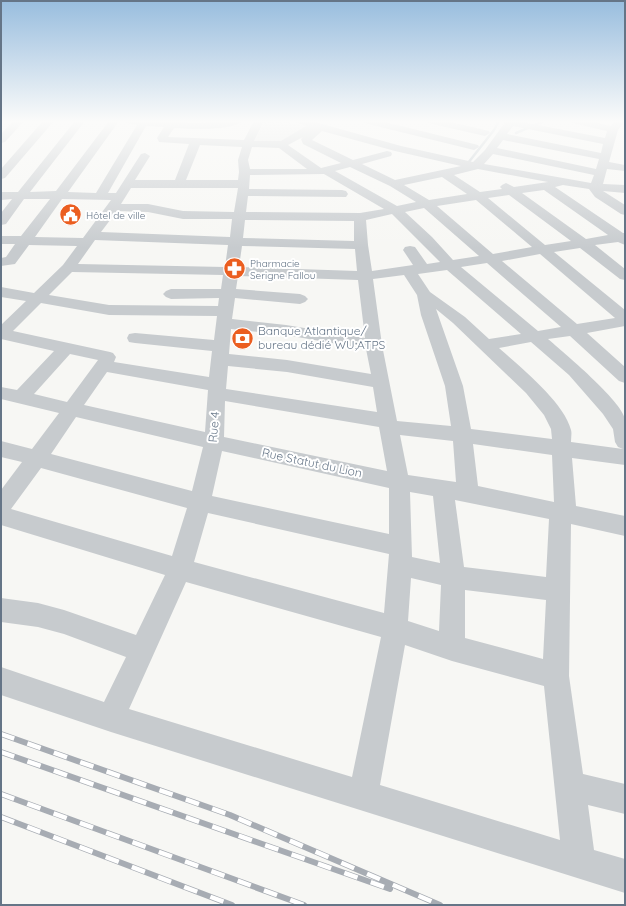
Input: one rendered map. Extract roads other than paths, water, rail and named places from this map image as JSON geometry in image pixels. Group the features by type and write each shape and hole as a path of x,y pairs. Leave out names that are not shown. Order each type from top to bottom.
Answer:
{"street":[{"path":"1,176 12,163"},
{"path":"1,220 47,163"},
{"path":"1,262 10,261 83,163"},
{"path":"100,196 119,163"},
{"path":"1,334 68,268 116,202 141,163"},
{"path":"179,184 187,163"},
{"name":"Rue 4","path":"111,718 180,569 200,502 214,442 217,389 226,309 241,216 244,183 243,163"},
{"path":"310,163 395,210 427,240 450,265 575,371 610,409 622,428 625,442"},
{"path":"461,163 560,182 625,189"},
{"path":"394,184 468,170 478,163"},
{"path":"603,163 596,190 599,194 625,212"},
{"path":"244,183 322,171 352,164 394,184 427,204 491,258 625,377"},
{"path":"493,169 490,172 491,175 625,276"},
{"path":"445,174 479,197 625,319"},
{"path":"1,196 61,194 100,196 116,202 183,215 360,217 427,204 512,192 560,182"},
{"path":"128,184 244,183 342,194"},
{"path":"148,208 161,184"},
{"path":"546,186 624,239"},
{"path":"360,217 361,245 374,345 399,482 401,556 395,629 363,795"},
{"path":"1,240 89,239 361,245"},
{"path":"68,268 231,271 366,276 450,265 583,243 624,239"},
{"path":"410,250 415,270 425,295 429,315 436,329 454,386 462,435 468,493"},
{"path":"1,292 109,310 226,309 300,300"},
{"path":"171,294 226,309 286,330 374,345"},
{"path":"425,295 459,320 532,389 552,411 560,429 563,449 562,513 557,590 556,676 579,861"},
{"path":"486,345 625,319"},
{"path":"1,334 107,357 104,366 38,458 1,506"},
{"path":"135,338 221,352 287,366 381,382"},
{"path":"8,398 66,348"},
{"path":"104,366 217,389 250,398 389,424 625,457"},
{"name":"Rue Statut du Lion","path":"8,398 71,410 399,482 468,493 625,526"},
{"path":"1,449 401,556 453,577 557,590"},
{"path":"443,490 453,577 452,648"},
{"path":"1,516 180,569 395,629 452,648 556,676"},
{"path":"1,610 38,615 64,622 143,650"},
{"path":"1,681 111,718 625,876"},
{"path":"570,786 625,799"}],"railway":[{"path":"1,734 230,815 440,905"},
{"path":"1,752 390,889"},
{"path":"1,794 304,905"},
{"path":"1,817 232,905"}],"place":[{"name":"Hôtel de ville","path":"70,215"},
{"name":"Pharmacie Serigne Fallou","path":"235,269"},
{"name":"Banque Atlantique/ bureau dédié WU;ATPS","path":"242,338"}]}
